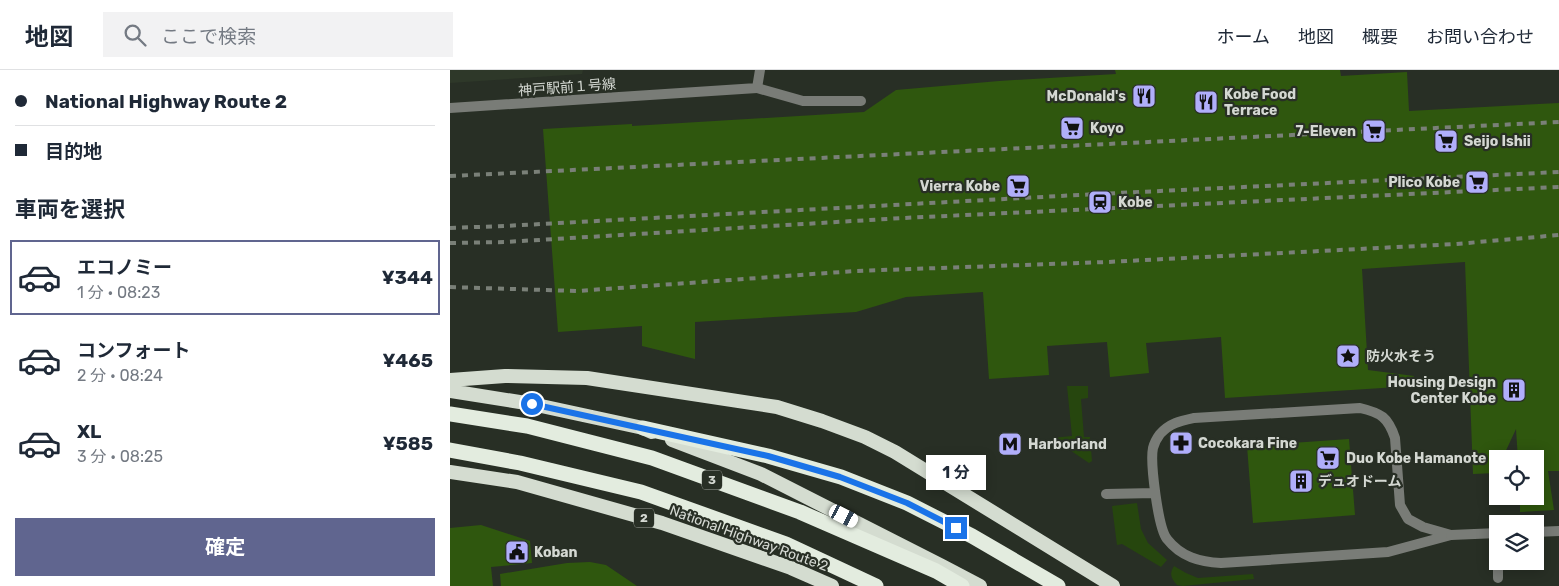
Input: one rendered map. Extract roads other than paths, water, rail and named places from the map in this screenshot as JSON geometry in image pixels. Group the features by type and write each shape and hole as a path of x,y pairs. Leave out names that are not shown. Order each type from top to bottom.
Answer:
{"highway":[{"path":"450,380 505,376 587,378 777,407 865,437 895,452 1113,586"},
{"path":"450,391 532,404 644,428 768,456 840,477 907,503 972,536 1058,586"},
{"name":"3","path":"450,414 527,426 652,458 800,512 936,571 962,586"},
{"path":"644,428 761,474 980,586"},
{"path":"450,450 520,463 641,492 786,544 876,586"},
{"name":"National Highway Route 2","path":"450,472 517,482 662,523 791,568 832,586"}],"street":[{"path":"757,88 760,70"},
{"name":"神戸駅前１号線","path":"450,108 757,88 803,101 861,101"},
{"path":"1451,535 1423,527 1408,519 1400,505 1395,438 1392,427 1384,417 1375,412 1360,408 1194,418 1174,423 1159,436 1153,449 1154,493 1165,538 1176,549 1191,558 1205,563 1221,564 1388,552 1451,535 1489,533"},
{"path":"1106,494 1154,493"},
{"path":"1544,532 1559,531"},
{"path":"1498,570 1498,578"}],"railway":[{"path":"450,176 1559,122"},
{"path":"450,228 1559,172"},
{"path":"450,243 505,242 903,218 1559,187"},
{"path":"450,287 577,291 855,271 1107,262 1456,244 1559,235"}],"place":[{"name":"McDonald's","path":"1144,96"},
{"name":"Kobe Food Terrace","path":"1206,102"},
{"name":"Koyo","path":"1072,128"},
{"name":"7-Eleven","path":"1374,131"},
{"name":"Seijo Ishii","path":"1446,141"},
{"name":"Plico Kobe","path":"1477,182"},
{"name":"Vierra Kobe","path":"1018,186"},
{"name":"Kobe","path":"1100,202"},
{"name":"防火水そう","path":"1348,356"},
{"name":"Housing Design Center Kobe","path":"1514,390"},
{"name":"Cocokara Fine","path":"1181,443"},
{"name":"Harborland","path":"1010,444"},
{"name":"Duo Kobe Hamanote","path":"1328,458"},
{"name":"デュオドーム","path":"1301,481"},
{"name":"Koban","path":"517,552"}]}
